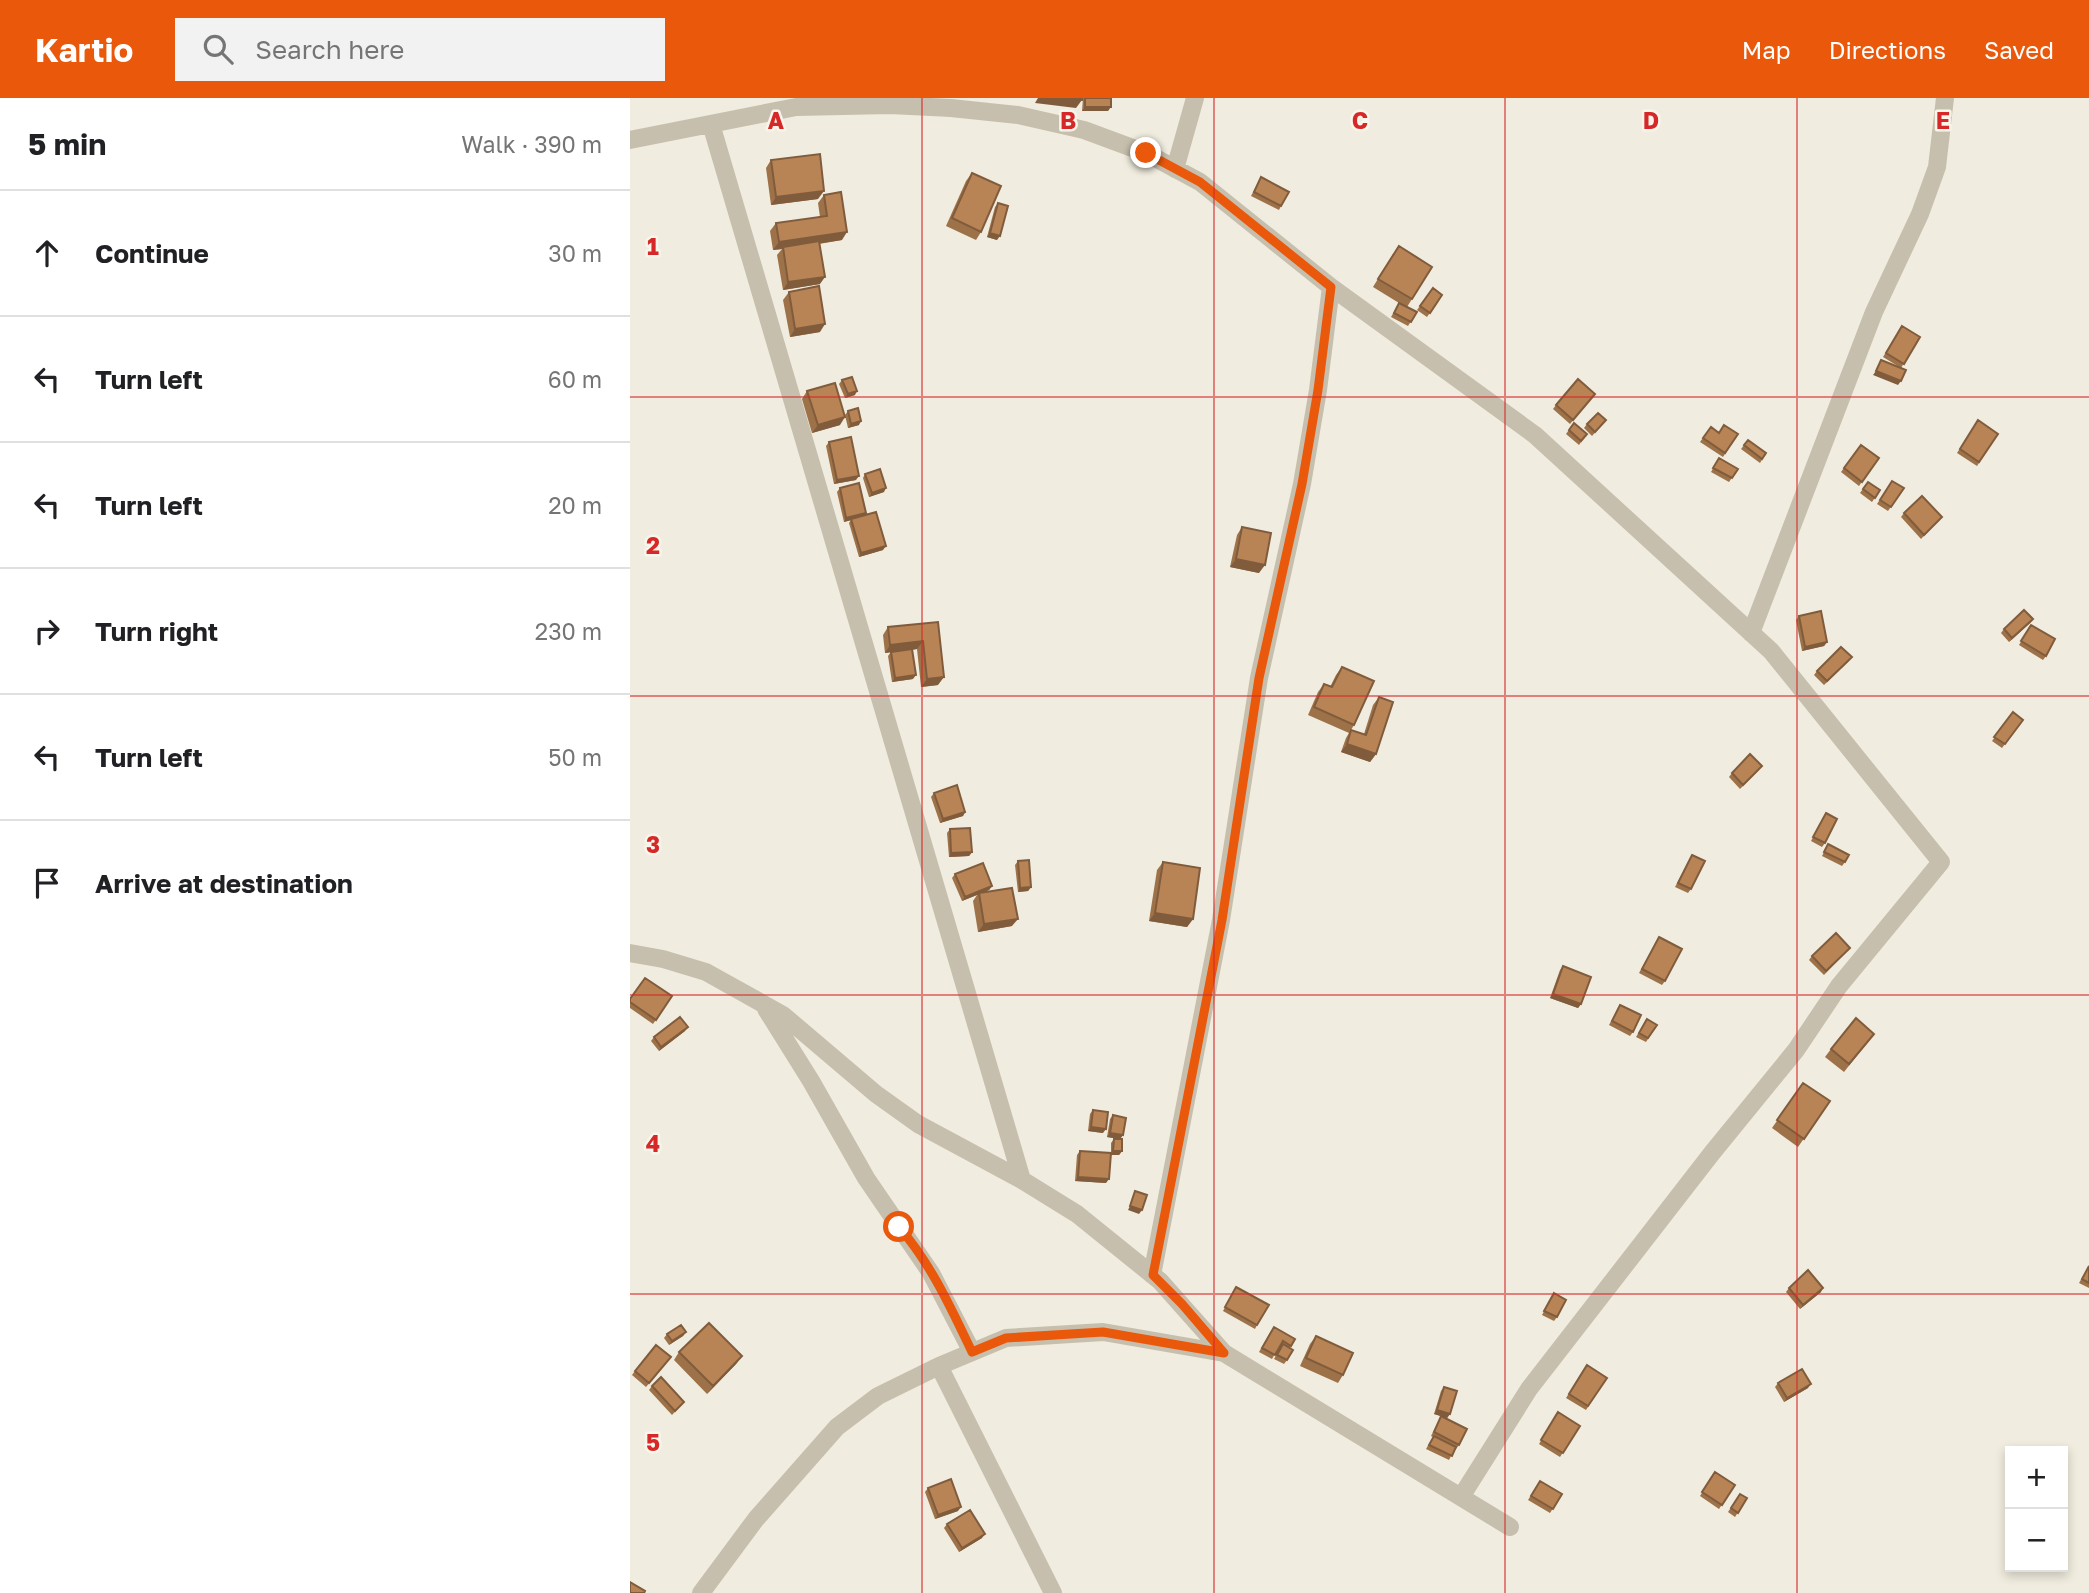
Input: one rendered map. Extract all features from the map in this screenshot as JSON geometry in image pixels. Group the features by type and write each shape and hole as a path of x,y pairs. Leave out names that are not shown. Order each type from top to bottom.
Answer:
{"street":[{"path":"1175,169 1195,98"},
{"path":"1751,633 1874,312 1920,214 1937,167 1945,98"},
{"path":"630,140 796,107 890,105 951,108 1018,115 1084,130 1146,153 1200,182 1331,287 1535,435 1771,651 1941,862 1839,986 1796,1050 1712,1153 1529,1389 1461,1497"},
{"path":"712,124 1022,1180"},
{"path":"1153,1275 1222,920 1259,678 1302,484 1318,390 1331,287"},
{"path":"630,953 663,959 706,972 783,1015 876,1094 918,1124 1077,1213 1153,1275 1224,1353 1510,1527"},
{"path":"762,1003 811,1081 866,1178 932,1273 972,1352"},
{"path":"701,1593 756,1519 837,1427 878,1396 939,1366 1006,1338 1103,1332 1224,1353"},
{"path":"939,1366 1053,1593"}],"building":[{"path":"1085,98 1111,98 1111,107 1085,107"},
{"path":"820,154 824,191 776,197 771,160"},
{"path":"972,173 1001,186 981,232 952,218"},
{"path":"1261,177 1289,192 1281,206 1254,192"},
{"path":"841,192 847,232 779,242 776,223 827,216 824,195"},
{"path":"998,203 1008,206 1000,236 990,233"},
{"path":"819,241 825,277 788,282 783,247"},
{"path":"1399,246 1432,267 1412,299 1378,279"},
{"path":"819,286 825,324 795,329 789,292"},
{"path":"1433,288 1442,295 1430,313 1420,306"},
{"path":"1399,303 1417,312 1411,322 1394,313"},
{"path":"1902,326 1920,337 1904,364 1886,353"},
{"path":"1881,360 1906,370 1901,381 1876,371"},
{"path":"852,377 857,391 848,394 842,380"},
{"path":"1578,379 1595,394 1573,420 1556,405"},
{"path":"835,383 845,417 818,425 807,391"},
{"path":"858,408 861,421 851,424 848,411"},
{"path":"1598,413 1606,420 1595,432 1587,424"},
{"path":"1978,420 1998,434 1979,462 1960,449"},
{"path":"1574,423 1587,434 1581,441 1569,430"},
{"path":"1724,425 1738,434 1725,453 1703,438 1711,427 1719,433"},
{"path":"851,437 859,476 837,480 829,442"},
{"path":"1748,440 1766,453 1762,459 1744,445"},
{"path":"1861,445 1879,458 1862,482 1844,468"},
{"path":"1719,458 1738,469 1732,478 1713,468"},
{"path":"880,469 886,488 872,493 865,474"},
{"path":"1892,481 1904,488 1891,507 1880,500"},
{"path":"1868,482 1880,490 1875,498 1863,489"},
{"path":"859,483 866,513 846,518 840,488"},
{"path":"1922,496 1942,517 1924,535 1904,513"},
{"path":"876,512 886,546 861,553 851,519"},
{"path":"1242,527 1271,533 1265,565 1236,559"},
{"path":"2024,610 2033,619 2012,638 2004,629"},
{"path":"1821,611 1827,642 1805,647 1799,616"},
{"path":"938,622 944,677 927,679 923,641 890,645 888,627"},
{"path":"2031,625 2055,639 2046,656 2021,641"},
{"path":"1841,647 1852,657 1827,681 1817,671"},
{"path":"912,649 916,675 895,678 891,652"},
{"path":"1342,667 1374,681 1354,725 1314,707 1324,684 1332,687"},
{"path":"1379,697 1393,702 1376,754 1347,744 1351,730 1366,735"},
{"path":"2013,712 2023,720 2005,744 1994,737"},
{"path":"1750,754 1762,766 1743,785 1732,773"},
{"path":"957,785 965,812 943,819 934,793"},
{"path":"1826,813 1837,819 1825,843 1813,837"},
{"path":"970,828 972,852 951,853 950,829"},
{"path":"1828,844 1849,855 1845,862 1824,852"},
{"path":"1692,855 1705,861 1691,889 1678,883"},
{"path":"1029,860 1031,887 1020,888 1018,861"},
{"path":"1163,862 1200,868 1193,919 1155,913"},
{"path":"983,863 992,886 965,897 955,874"},
{"path":"1012,888 1018,919 984,924 979,893"},
{"path":"1836,933 1850,948 1826,971 1812,956"},
{"path":"1659,937 1682,949 1665,981 1642,969"},
{"path":"1563,966 1591,977 1581,1004 1553,994"},
{"path":"645,978 672,996 656,1020 630,1002"},
{"path":"1620,1005 1641,1015 1633,1032 1612,1021"},
{"path":"680,1017 688,1027 661,1047 654,1037"},
{"path":"1856,1018 1874,1034 1849,1064 1831,1049"},
{"path":"1647,1019 1657,1025 1648,1038 1639,1033"},
{"path":"1803,1083 1830,1101 1804,1139 1777,1120"},
{"path":"1093,1110 1108,1112 1106,1129 1091,1127"},
{"path":"1113,1115 1126,1118 1123,1135 1110,1133"},
{"path":"1114,1139 1122,1139 1122,1151 1113,1151"},
{"path":"1080,1151 1111,1153 1109,1179 1078,1177"},
{"path":"1135,1191 1147,1195 1142,1210 1130,1206"},
{"path":"2089,1266 2089,1283 2082,1279"},
{"path":"1808,1270 1823,1288 1803,1305 1789,1288"},
{"path":"1236,1287 1269,1305 1257,1325 1225,1307"},
{"path":"1554,1293 1566,1300 1557,1317 1544,1311"},
{"path":"709,1323 742,1356 713,1386 679,1352"},
{"path":"681,1325 686,1332 672,1341 667,1334"},
{"path":"1274,1327 1295,1339 1291,1346 1283,1341 1275,1355 1262,1348"},
{"path":"1316,1336 1353,1353 1343,1375 1306,1358"},
{"path":"1283,1344 1293,1350 1287,1360 1277,1355"},
{"path":"656,1345 671,1357 649,1383 635,1371"},
{"path":"1587,1365 1607,1378 1588,1406 1569,1394"},
{"path":"1802,1369 1811,1384 1787,1398 1778,1383"},
{"path":"661,1377 684,1402 675,1411 652,1386"},
{"path":"1444,1387 1457,1391 1450,1414 1437,1410"},
{"path":"1558,1412 1580,1426 1563,1453 1541,1440"},
{"path":"1441,1416 1467,1429 1459,1445 1434,1432"},
{"path":"1434,1436 1456,1447 1452,1456 1429,1445"},
{"path":"1715,1472 1735,1485 1722,1505 1702,1492"},
{"path":"951,1479 961,1507 938,1515 928,1488"},
{"path":"1540,1481 1562,1494 1553,1509 1531,1496"},
{"path":"1740,1494 1747,1498 1738,1513 1731,1508"},
{"path":"970,1510 985,1534 962,1548 947,1524"},
{"path":"630,1582 645,1591 644,1593 630,1593"}],"route":[{"path":"899,1227 932,1273 972,1352 1006,1338 1103,1332 1224,1353 1153,1275 1222,920 1259,678 1302,484 1318,390 1331,287 1200,182 1146,153"}]}
